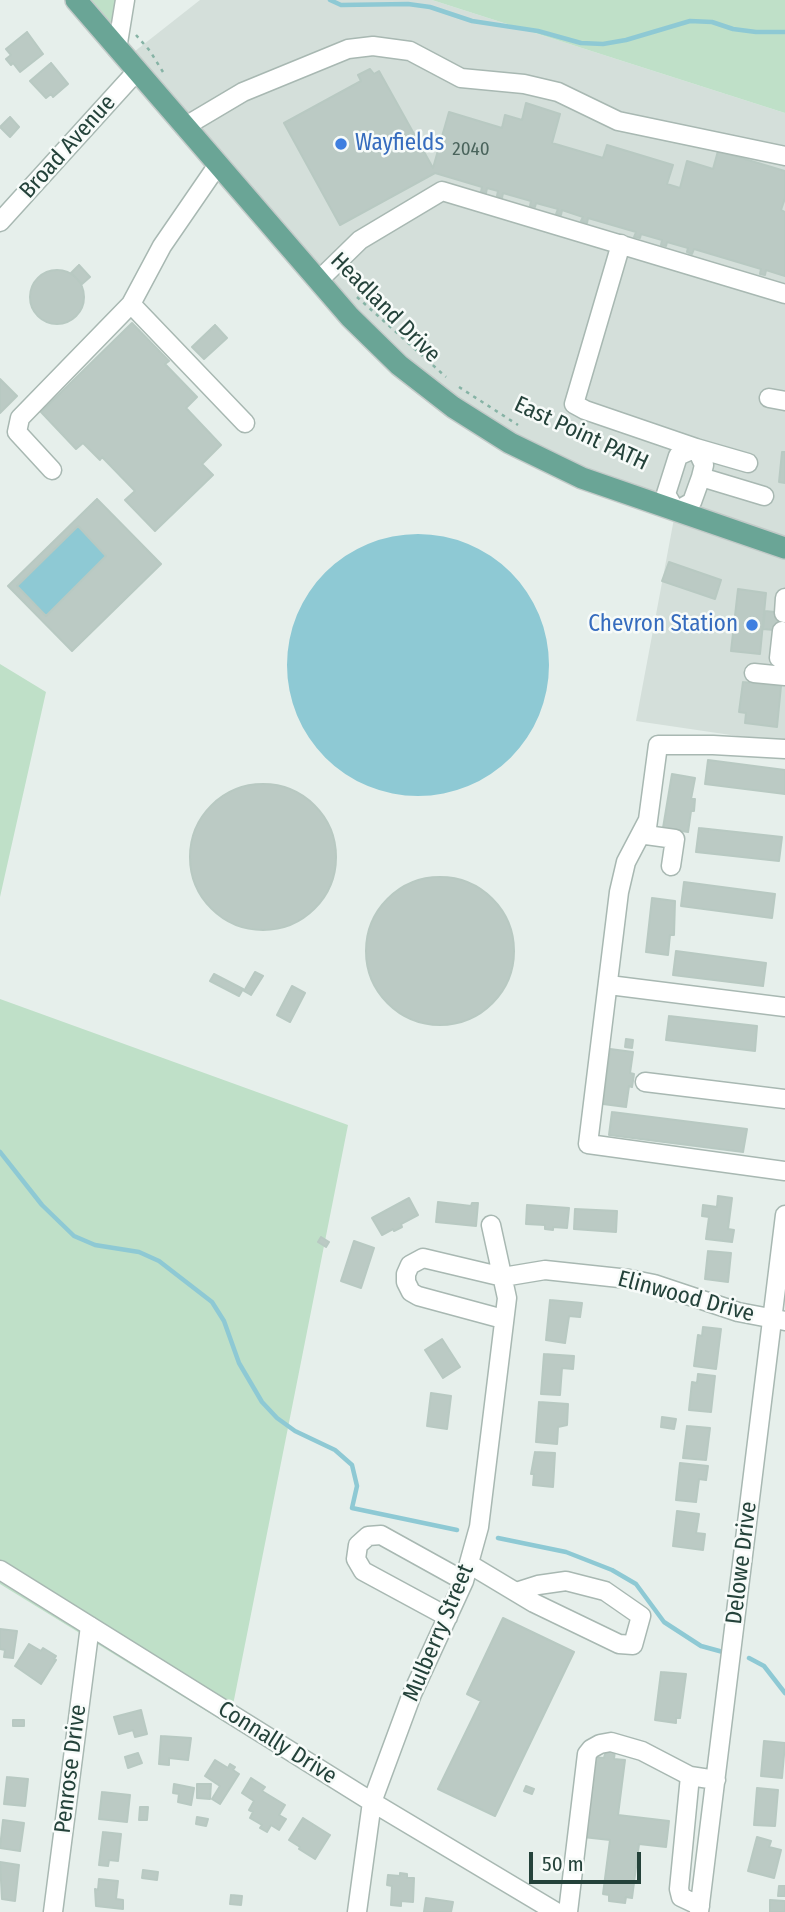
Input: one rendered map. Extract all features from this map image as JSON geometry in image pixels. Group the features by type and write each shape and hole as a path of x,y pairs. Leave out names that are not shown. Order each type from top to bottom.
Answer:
{"main road":[{"name":"Headland Drive","path":"76,0 350,317 399,365 453,407 510,443 582,478 785,548"}],"street":[{"path":"117,49 125,0"},
{"path":"184,127 243,92 348,49 373,46 410,51 461,78 523,83 558,92 618,121 785,156"},
{"name":"Broad Avenue","path":"0,222 136,72"},
{"path":"52,470 17,432 20,418 131,304 162,246 217,166"},
{"path":"318,281 360,240 442,191 785,294"},
{"path":"621,244 574,404 585,411 748,463"},
{"path":"131,304 245,423"},
{"path":"696,448 704,465 701,477 692,502 676,511 666,494 678,456 696,448"},
{"path":"701,477 764,496"},
{"path":"754,673 785,676"},
{"path":"671,866 675,839 646,835 659,745 785,749"},
{"path":"647,822 626,862 619,891 588,1144 785,1171"},
{"path":"609,985 785,1007"},
{"path":"645,1082 785,1099"},
{"name":"Delowe Drive","path":"700,1909 779,1320 785,1215"},
{"name":"Mulberry Street","path":"357,1912 372,1802 412,1694 467,1573 479,1527 507,1298 491,1225"},
{"path":"503,1277 423,1258 410,1265 406,1274 406,1282 411,1292 418,1296 503,1320"},
{"name":"Elinwood Drive","path":"503,1277 545,1270 629,1279 654,1284 738,1311 779,1320"},
{"path":"448,1618 363,1571 356,1559 358,1545 368,1536 382,1535 516,1592 619,1644 633,1645 641,1616 604,1591 566,1581 538,1585 516,1592"},
{"name":"Connally Drive","path":"0,1570 372,1802 556,1912"},
{"name":"Penrose Drive","path":"53,1912 90,1626"},
{"path":"568,1912 587,1754 591,1749 611,1742 642,1751 690,1776 716,1780"},
{"path":"690,1776 679,1889 681,1897 700,1909"}],"path":[{"path":"141,40 164,72"},
{"name":"East Point PATH","path":"356,295 453,383 521,427"}],"shaded area":[{"path":"200,0 432,0 785,113 785,743 636,721 676,508 529,460 410,387 125,59"}],"green space":[{"path":"79,0 130,0 125,59"},
{"path":"432,0 785,0 785,113"},
{"path":"0,664 46,692 0,897"},
{"path":"0,999 348,1125 229,1725 0,1584"}],"water":[{"path":"78,526 106,556 46,616 17,586"},
{"path":"418,534 468,544 491,556 519,582 539,615 549,665 539,715 527,738 501,766 468,786 418,796 368,786 345,774 317,748 297,715 287,665 297,615 309,592 335,564 368,544"}],"building":[{"path":"27,32 43,54 20,72 6,59 11,55 6,49"},
{"path":"51,63 68,84 53,97 51,94 46,98 30,81"},
{"path":"370,69 374,74 379,71 433,168 449,112 502,128 505,115 522,120 526,103 560,114 552,143 603,158 607,145 673,165 667,184 680,188 687,161 713,169 718,151 785,171 785,198 781,210 785,212 785,276 766,270 765,275 760,274 761,269 694,249 692,254 687,252 688,248 667,242 666,246 661,245 662,240 641,234 640,238 634,237 636,232 588,218 587,223 581,221 583,217 562,210 561,215 556,214 558,209 536,203 535,207 530,206 531,201 503,193 502,198 497,196 498,191 487,188 486,193 481,192 482,187 435,173 340,225 284,123 361,81 358,75"},
{"path":"10,117 19,127 10,137 0,127"},
{"path":"79,265 90,277 82,284 71,273"},
{"path":"57,270 76,278 84,297 76,316 57,324 38,316 30,297 38,278"},
{"path":"132,323 169,361 165,364 197,397 186,408 221,445 202,464 213,475 155,531 125,500 135,491 102,457 100,460 83,443 76,449 41,412"},
{"path":"215,325 227,338 204,359 192,347"},
{"path":"0,379 17,396 0,413"},
{"path":"782,452 785,452 785,483 779,482"},
{"path":"97,499 161,564 72,651 8,586","holes":["78,526 106,556 46,616 17,586"]},
{"path":"669,562 721,580 715,599 662,581"},
{"path":"738,589 766,593 760,654 731,651"},
{"path":"765,611 785,613 785,631 763,629"},
{"path":"743,682 781,686 777,727 745,723 746,713 739,712"},
{"path":"708,760 785,770 785,794 705,784"},
{"path":"672,774 695,778 691,799 695,799 694,811 691,811 688,832 663,828"},
{"path":"263,784 291,790 314,806 330,829 336,857 330,885 314,908 291,924 263,930 235,924 212,908 196,885 190,857 196,829 212,806 235,790"},
{"path":"699,828 782,837 779,861 696,852"},
{"path":"440,877 468,883 492,899 508,923 514,951 508,979 492,1003 468,1019 440,1025 412,1019 388,1003 372,979 366,951 372,923 388,899 412,883"},
{"path":"684,882 775,894 772,918 681,906"},
{"path":"652,898 675,901 674,935 670,935 668,955 646,952"},
{"path":"676,951 766,963 763,986 673,975"},
{"path":"255,972 263,976 251,995 244,991"},
{"path":"214,974 243,989 239,996 210,981"},
{"path":"292,986 305,993 290,1022 277,1015"},
{"path":"669,1016 757,1026 755,1051 666,1040"},
{"path":"626,1039 633,1040 632,1048 625,1047"},
{"path":"610,1049 633,1052 630,1073 634,1074 626,1107 603,1104"},
{"path":"612,1112 747,1129 743,1152 609,1135"},
{"path":"718,1196 732,1198 728,1229 734,1230 732,1242 706,1239 709,1217 702,1216 703,1205 717,1207"},
{"path":"409,1198 418,1215 401,1224 402,1227 382,1235 372,1218"},
{"path":"438,1202 471,1206 472,1203 478,1203 476,1226 436,1222"},
{"path":"527,1205 569,1208 567,1228 553,1227 553,1230 545,1229 545,1225 526,1224"},
{"path":"575,1209 617,1211 616,1232 574,1229"},
{"path":"321,1237 329,1242 326,1247 318,1242"},
{"path":"354,1241 374,1248 361,1288 341,1281"},
{"path":"708,1251 731,1253 728,1282 705,1279"},
{"path":"550,1300 582,1303 580,1317 569,1316 565,1343 546,1340"},
{"path":"703,1327 721,1329 716,1369 694,1366 698,1335 702,1336"},
{"path":"442,1339 460,1367 443,1378 425,1350"},
{"path":"544,1354 574,1356 573,1369 562,1368 560,1395 541,1394"},
{"path":"698,1374 715,1376 711,1412 689,1410 692,1382 697,1383"},
{"path":"431,1393 451,1396 447,1429 427,1426"},
{"path":"539,1402 568,1404 567,1425 558,1427 557,1444 536,1442"},
{"path":"662,1417 676,1419 674,1429 661,1427"},
{"path":"687,1426 710,1428 706,1460 683,1458"},
{"path":"535,1452 555,1453 553,1487 533,1485 534,1474 531,1474"},
{"path":"680,1463 708,1466 706,1480 699,1479 696,1502 676,1500"},
{"path":"677,1511 699,1514 696,1533 705,1534 703,1550 673,1546"},
{"path":"503,1618 574,1652 495,1816 438,1789 481,1701 467,1694"},
{"path":"0,1629 17,1631 13,1658 4,1657 5,1650 0,1649"},
{"path":"29,1644 56,1656 41,1684 15,1666"},
{"path":"661,1672 686,1674 680,1718 676,1718 676,1723 655,1720"},
{"path":"141,1710 147,1734 135,1737 133,1730 119,1734 114,1717"},
{"path":"13,1720 24,1720 24,1726 13,1726"},
{"path":"161,1736 191,1738 188,1760 169,1758 169,1765 159,1764"},
{"path":"764,1741 785,1743 782,1778 761,1776"},
{"path":"606,1750 615,1751 614,1759 625,1760 618,1815 669,1821 666,1847 639,1844 632,1898 626,1897 625,1903 609,1901 609,1895 603,1894 610,1840 583,1837 593,1757 604,1758"},
{"path":"138,1753 142,1763 128,1768 125,1757"},
{"path":"215,1760 228,1768 230,1764 239,1774 220,1804 212,1799 220,1786 205,1776"},
{"path":"7,1777 28,1779 25,1806 4,1804"},
{"path":"251,1778 265,1787 262,1791 285,1805 279,1815 286,1819 279,1830 271,1825 267,1832 260,1828 262,1825 250,1818 253,1812 249,1810 254,1801 242,1793"},
{"path":"174,1784 194,1788 191,1805 178,1802 179,1794 173,1793"},
{"path":"197,1784 211,1784 210,1799 197,1798"},
{"path":"526,1786 534,1789 532,1794 524,1791"},
{"path":"757,1788 778,1790 775,1826 754,1825"},
{"path":"102,1792 130,1795 127,1822 99,1819"},
{"path":"140,1807 148,1807 147,1820 139,1820"},
{"path":"197,1817 208,1819 206,1826 196,1824"},
{"path":"303,1818 330,1835 315,1859 289,1840"},
{"path":"3,1820 24,1823 20,1851 0,1848"},
{"path":"103,1832 121,1834 118,1861 109,1860 108,1866 99,1865"},
{"path":"757,1837 771,1841 769,1847 781,1850 774,1878 748,1871"},
{"path":"0,1862 19,1865 15,1901 2,1899"},
{"path":"143,1870 158,1872 157,1880 142,1878"},
{"path":"400,1873 407,1874 407,1878 414,1878 413,1902 401,1901 401,1906 391,1905 392,1886 387,1885 388,1875 400,1876"},
{"path":"99,1879 118,1881 116,1899 123,1900 123,1909 96,1906 95,1889 98,1890"},
{"path":"779,1886 785,1886 785,1896 778,1896"},
{"path":"231,1895 242,1896 241,1905 230,1904"},
{"path":"426,1898 453,1902 451,1912 424,1912"},
{"path":"770,1900 785,1901 785,1912 770,1912"}],"waterway":[{"path":"330,0 341,5 408,4 430,7 472,21 538,31 581,43 603,44 626,40 690,21 712,22 733,29 756,32 785,32"},
{"path":"0,1152 42,1205 74,1236 95,1245 139,1252 159,1261 212,1302 224,1321 239,1363 262,1402 277,1418 295,1431 335,1450 352,1465 357,1486 352,1508 457,1530"},
{"path":"498,1538 566,1552 612,1570 636,1584 664,1622 701,1646 723,1652"},
{"path":"749,1658 764,1666 785,1693"}],"place":[{"name":"Wayfields","path":"341,144"},
{"name":"Chevron Station","path":"752,625"}]}
